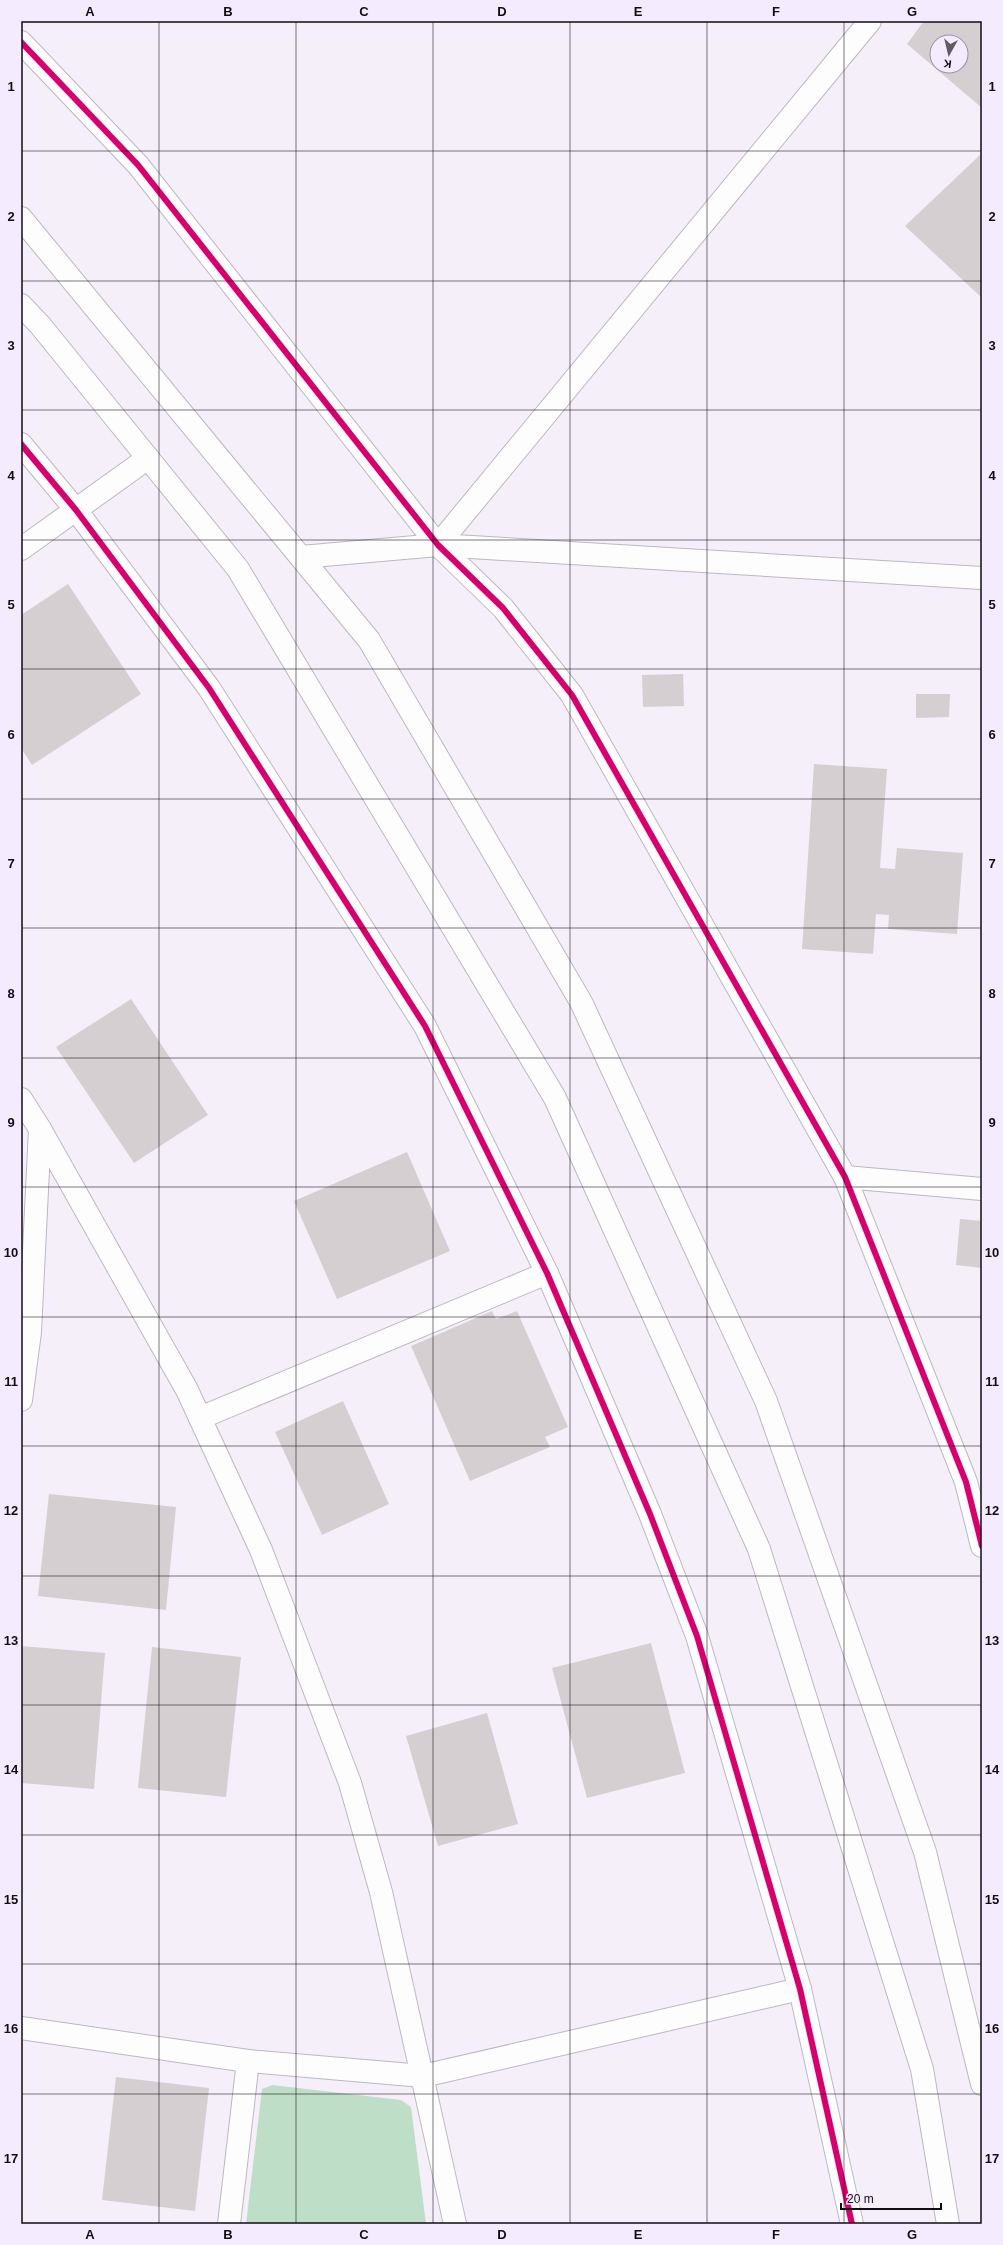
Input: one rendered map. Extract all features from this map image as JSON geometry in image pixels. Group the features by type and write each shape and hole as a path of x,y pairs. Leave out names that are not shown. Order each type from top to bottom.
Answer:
{"main road":[{"path":"438,545 870,21"},
{"path":"21,42 138,165 438,545 502,608 572,695 846,1177 974,1482 982,1546"},
{"path":"21,218 369,640 581,1002 766,1401 925,1852 982,2084"},
{"path":"21,305 40,325 238,569 554,1098 753,1534 764,1564 922,2069 948,2224"},
{"path":"21,444 76,510 209,688 425,1026 547,1273 647,1507 697,1636 800,1989 852,2224"},
{"path":"21,549 148,458"},
{"path":"300,557 438,545 982,578"},
{"path":"21,1099 40,1129 183,1383 261,1550 350,1783 381,1892 455,2224"},
{"path":"21,1400 26,1331 30,1172 40,1129"},
{"path":"846,1177 982,1189"},
{"path":"200,1418 547,1273"},
{"path":"21,2028 248,2061 423,2076 800,1989"},
{"path":"228,2224 248,2061"}],"green space":[{"path":"272,2085 401,2100 411,2107 426,2224 246,2224 262,2089"}],"building":[{"path":"924,21 982,21 982,108 942,74 969,74 969,34 929,34 929,63 907,44"},
{"path":"980,155 982,158 982,298 905,226"},
{"path":"68,584 141,694 32,765 21,748 21,615"},
{"path":"683,674 684,706 643,707 642,675"},
{"path":"916,694 950,694 949,717 916,718"},
{"path":"814,764 887,769 880,868 895,869 897,848 963,853 957,934 888,929 889,915 876,914 873,954 802,949"},
{"path":"131,999 208,1115 134,1163 56,1047"},
{"path":"407,1152 450,1251 337,1299 294,1201"},
{"path":"960,1219 982,1221 982,1268 956,1265"},
{"path":"492,1311 496,1319 517,1311 568,1427 545,1437 550,1447 470,1481 411,1346"},
{"path":"343,1401 389,1504 322,1535 275,1432"},
{"path":"49,1494 176,1507 166,1610 38,1596"},
{"path":"651,1643 685,1773 587,1798 552,1668"},
{"path":"21,1646 105,1653 94,1789 21,1783"},
{"path":"152,1647 241,1657 226,1797 138,1788"},
{"path":"487,1713 518,1824 438,1846 406,1736"},
{"path":"116,2077 209,2088 195,2211 102,2200"}],"cycle path":[{"path":"21,42 138,165 438,545 503,608 572,695 845,1177 966,1482 982,1546"},
{"path":"21,444 76,510 209,688 425,1026 547,1273 650,1514 697,1636 800,1989 852,2224"}]}
